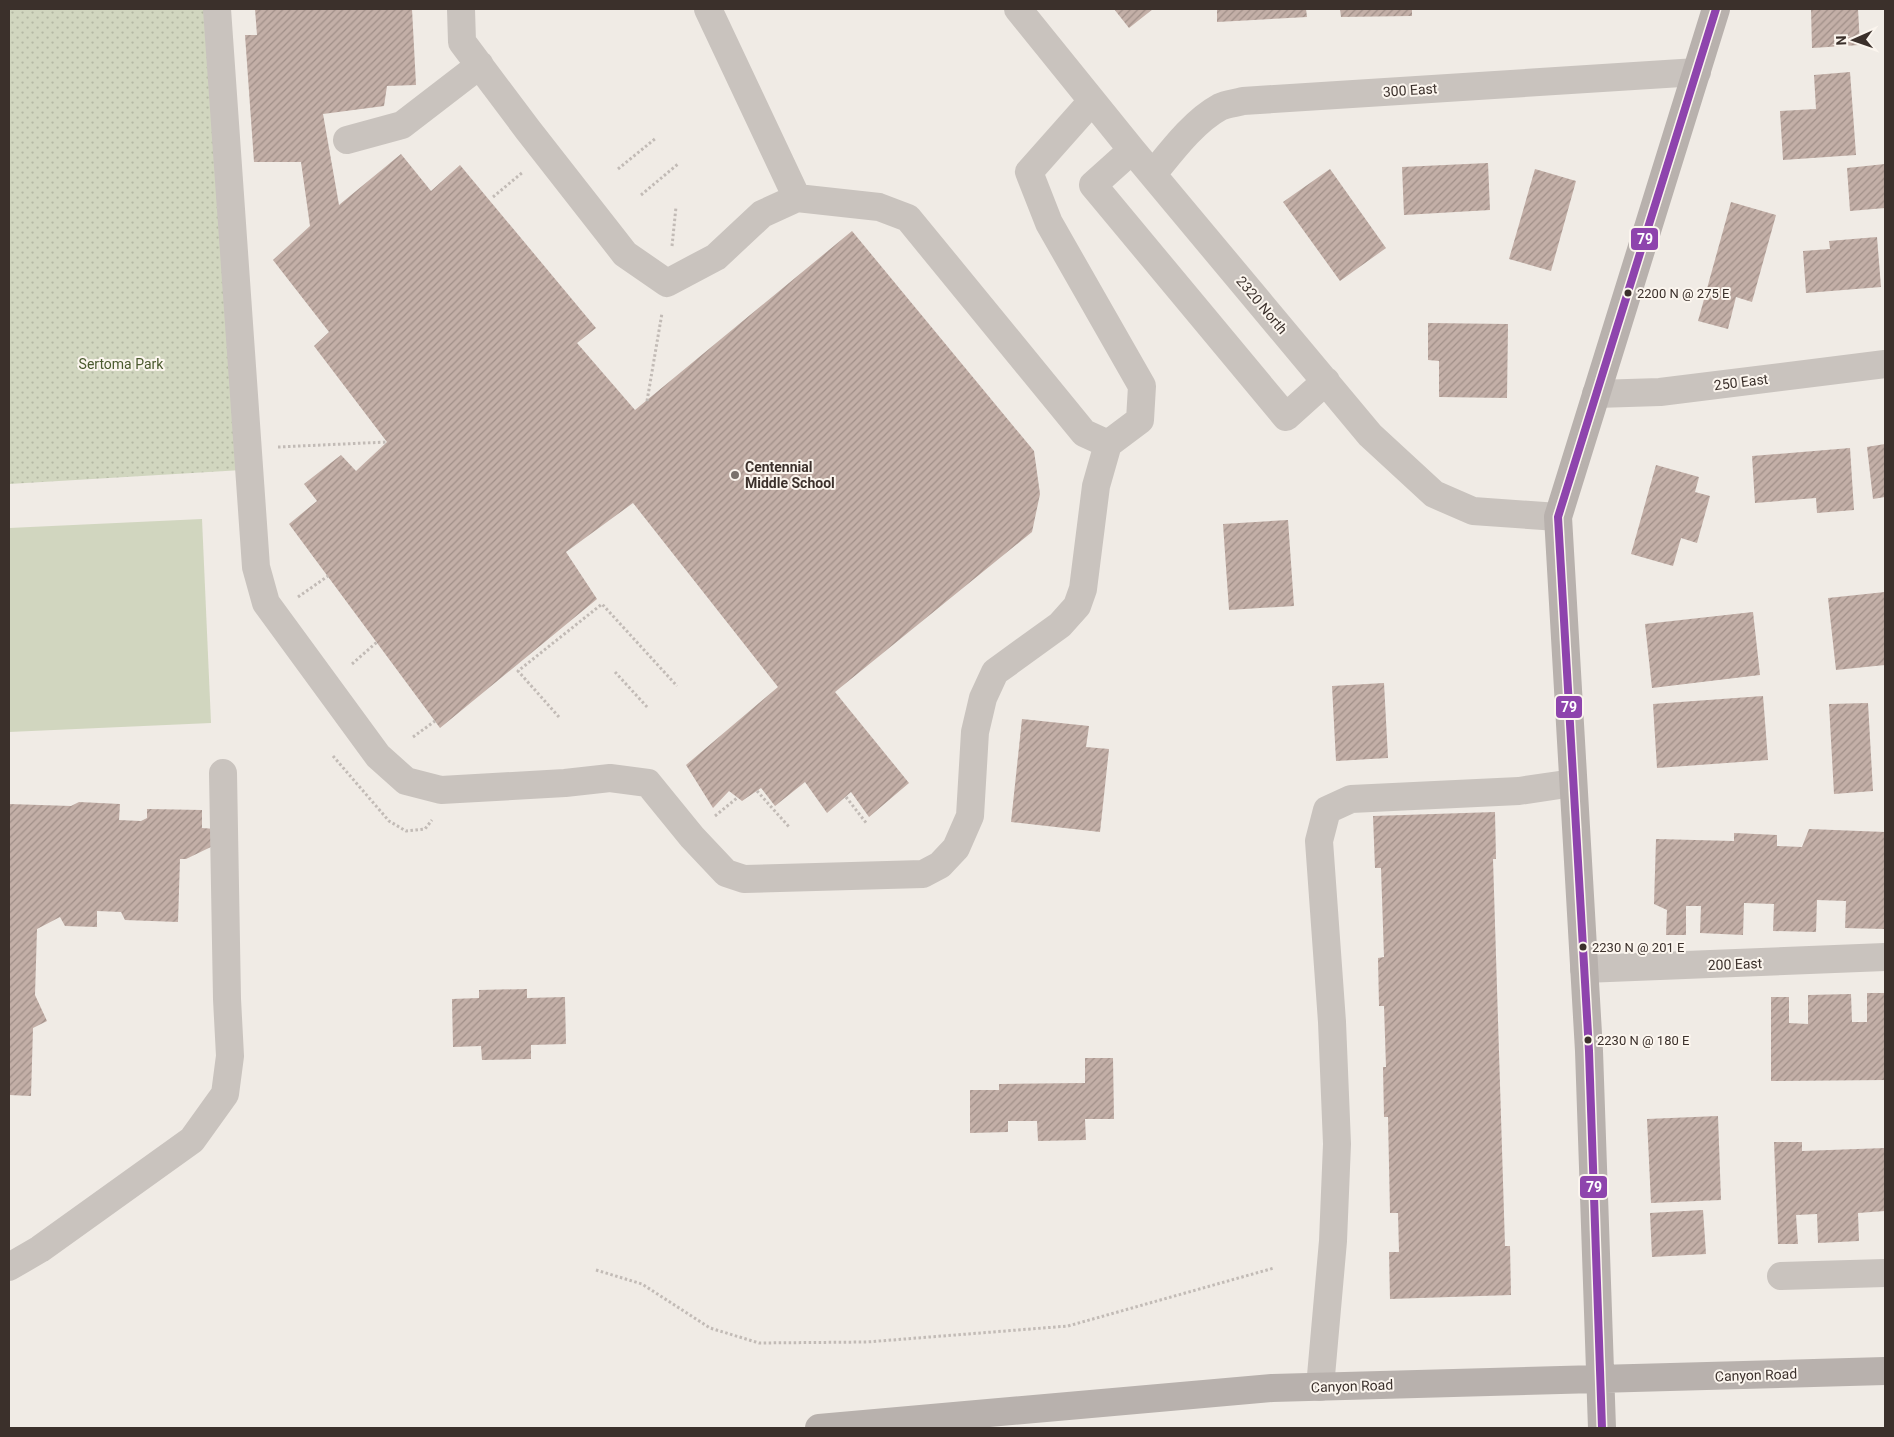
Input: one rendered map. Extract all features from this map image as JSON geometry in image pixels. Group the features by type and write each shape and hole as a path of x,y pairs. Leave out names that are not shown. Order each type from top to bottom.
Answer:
{"main road":[{"path":"1602,1428 1590,1070 1558,516 1716,9"},
{"name":"Canyon Road","path":"819,1428 1272,1388 1885,1371"}],"street":[{"path":"217,9 256,567 266,602 378,756 406,781 442,790 556,784 610,778 648,783 692,837 726,873 744,879 923,874 940,865 956,848 970,816 975,732 983,698 995,672 1060,625 1077,606 1083,589 1096,486 1108,444 1140,420 1142,386 1049,223 1028,172 1092,101"},
{"path":"461,9 462,42 625,254 667,282 716,257 762,214 797,198 879,206 908,218 1084,433 1108,444"},
{"path":"708,9 797,198"},
{"name":"2320 North","path":"1018,9 1132,150 1370,435 1434,494 1473,511 1558,516"},
{"path":"347,140 402,124 480,65"},
{"name":"300 East","path":"1153,174 1177,144 1201,121 1220,107 1243,101 1697,72"},
{"path":"1132,150 1093,186 1286,417 1326,381"},
{"name":"250 East","path":"1596,394 1660,392 1885,364"},
{"path":"9,1267 40,1249 192,1140 225,1094 230,1056 227,999 223,773"},
{"path":"1320,1387 1333,1241 1337,1144 1332,1022 1319,841 1327,810 1351,799 1519,791 1573,783"},
{"name":"200 East","path":"1584,970 1885,957"},
{"path":"1781,1276 1885,1274"}],"path":[{"path":"618,169 656,138"},
{"path":"641,195 678,164"},
{"path":"493,197 525,171"},
{"path":"672,248 676,207"},
{"path":"647,400 662,312"},
{"path":"277,447 387,442"},
{"path":"298,598 328,576"},
{"path":"559,717 518,671 602,604 677,686"},
{"path":"352,664 377,642"},
{"path":"615,672 648,708"},
{"path":"413,737 435,720"},
{"path":"757,791 790,828"},
{"path":"846,797 867,824"},
{"path":"715,817 737,798"},
{"path":"596,1270 642,1284 710,1328 760,1343 867,1342 1068,1326 1274,1268"}],"green space":[{"name":"Sertoma Park","path":"9,9 208,9 242,470 9,484"},
{"path":"202,519 211,723 9,732 9,528"}],"building":[{"name":"Centennial Middle School","path":"255,9 412,9 416,85 387,86 384,106 323,114 339,205 401,154 431,191 460,165 596,328 577,343 635,410 852,231 1034,451 1040,494 1032,532 835,692 909,783 869,817 851,792 827,813 805,782 775,806 761,788 742,801 729,791 713,808 686,765 778,687 633,503 566,552 597,599 440,728 289,524 317,501 304,484 341,455 356,471 387,442 314,346 329,332 273,260 310,226 301,162 254,162 245,35 257,35"},
{"path":"1114,9 1153,9 1129,28"},
{"path":"1217,9 1306,9 1307,17 1217,22"},
{"path":"1340,9 1412,9 1412,16 1341,17"},
{"path":"1811,9 1858,9 1860,45 1812,48"},
{"path":"1850,72 1856,155 1783,160 1780,111 1816,109 1814,75"},
{"path":"1488,163 1490,210 1404,215 1402,167"},
{"path":"1885,164 1885,208 1850,211 1847,168"},
{"path":"1330,169 1386,248 1340,281 1283,202"},
{"path":"1535,169 1576,181 1551,271 1509,259"},
{"path":"1731,202 1776,215 1752,302 1736,297 1728,329 1698,321"},
{"path":"1877,237 1881,287 1806,293 1803,251 1830,249 1829,241"},
{"path":"1428,323 1508,324 1507,398 1439,397 1439,361 1428,360"},
{"path":"1885,444 1885,497 1873,499 1867,447"},
{"path":"1850,448 1854,510 1817,513 1816,498 1755,503 1752,456"},
{"path":"1656,465 1699,477 1695,492 1710,496 1697,543 1681,538 1673,566 1631,554"},
{"path":"1288,520 1294,606 1229,610 1223,524"},
{"path":"1885,592 1885,665 1836,670 1828,598"},
{"path":"1753,612 1760,675 1652,688 1645,624"},
{"path":"1384,683 1388,758 1336,761 1332,686"},
{"path":"1763,696 1768,760 1657,768 1653,704"},
{"path":"1868,703 1873,791 1834,794 1829,704"},
{"path":"1022,719 1089,726 1086,747 1109,749 1100,832 1011,822"},
{"path":"79,802 120,804 119,820 141,821 147,818 147,809 202,810 202,828 215,829 215,845 186,859 180,859 178,922 125,920 121,912 97,911 97,927 65,926 60,917 37,929 35,995 47,1021 33,1028 31,1096 9,1095 9,804 71,806"},
{"path":"1495,812 1496,859 1493,859 1505,1246 1510,1246 1511,1295 1390,1299 1389,1252 1399,1252 1398,1213 1390,1213 1388,1117 1384,1117 1383,1067 1386,1067 1384,1006 1379,1006 1378,958 1384,957 1381,868 1375,868 1373,816"},
{"path":"1809,829 1885,832 1885,929 1845,928 1846,901 1817,900 1816,932 1773,931 1774,904 1744,903 1743,935 1700,933 1701,906 1686,906 1686,935 1666,935 1667,910 1654,904 1656,839 1734,841 1734,833 1777,835 1777,846 1802,847"},
{"path":"527,989 527,998 565,997 566,1044 531,1045 531,1059 482,1060 481,1046 453,1047 452,999 479,998 479,990"},
{"path":"1867,993 1885,993 1885,1080 1771,1081 1771,997 1789,997 1789,1023 1808,1024 1808,995 1851,994 1852,1022 1867,1022"},
{"path":"1085,1058 1113,1058 1114,1119 1085,1119 1086,1140 1038,1141 1037,1121 1008,1121 1008,1132 970,1133 970,1090 999,1090 999,1084 1085,1083"},
{"path":"1718,1116 1721,1200 1651,1203 1647,1119"},
{"path":"1774,1142 1802,1142 1802,1151 1885,1148 1885,1211 1858,1213 1859,1241 1818,1243 1817,1214 1796,1215 1798,1244 1778,1244"},
{"path":"1703,1210 1706,1254 1652,1257 1650,1213"}],"transit line":[{"name":"79","path":"1602,1428 1589,1051 1558,517 1716,9"}],"place":[{"name":"2200 N @ 275 E","path":"1628,293"},
{"name":"Centennial Middle School","path":"735,475"},
{"name":"2230 N @ 201 E","path":"1583,947"},
{"name":"2230 N @ 180 E","path":"1588,1040"}]}
